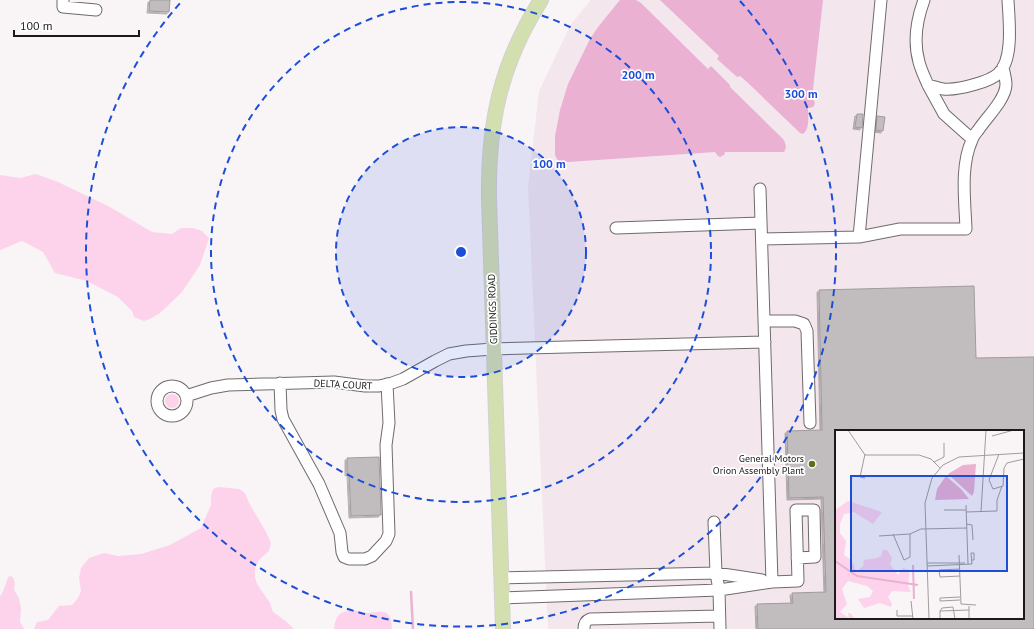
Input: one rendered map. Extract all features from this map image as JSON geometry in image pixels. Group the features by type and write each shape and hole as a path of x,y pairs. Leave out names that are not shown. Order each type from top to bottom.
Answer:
{"main road":[{"name":"GIDDINGS ROAD","path":"503,629 488,176 492,129 499,93 507,67 522,34 541,0"}],"street":[{"path":"63,0 62,7 96,10"},
{"path":"859,237 881,0"},
{"path":"924,0 916,25 918,61 928,85 944,114 972,139"},
{"path":"928,85 943,89 972,86 984,82 998,74 1005,64 1008,54 1010,33 1008,0"},
{"path":"762,239 859,237 900,229 966,229 966,158 972,139 984,121 1003,98 1006,86 1003,67"},
{"path":"760,189 772,582"},
{"path":"616,228 761,224"},
{"path":"764,321 795,321 804,324 807,331 810,423"},
{"name":"DELTA COURT","path":"186,396 201,390 220,386 334,382 365,386 387,384 410,376 449,354 466,351 765,342"},
{"path":"280,383 281,410 283,419 318,479 340,533 342,555 349,559 365,559 372,556 386,542 389,534 386,445 389,423 387,384"},
{"path":"714,522 720,629"},
{"path":"502,598 719,590 772,582 798,581 797,558"},
{"path":"501,578 716,573 772,582"},
{"path":"584,629 586,620 590,619 719,616"}],"shaded area":[{"path":"591,0 1034,0 1034,629 548,629 528,187 539,91 571,24"},
{"path":"620,0 636,0 641,3 708,69 711,66 730,85 730,87 783,139 786,146 784,152 725,152 724,155 720,157 715,152 568,162 558,161 555,155 555,136 560,110 568,84 590,39"},
{"path":"660,0 823,0 812,98 815,104 813,107 808,108 808,122 805,132 803,134 800,133 747,82 740,76 737,77 717,59 719,56"},
{"path":"36,174 58,182 110,207 152,232 172,234 181,228 193,228 202,231 209,238 200,265 182,292 160,313 144,321 134,317 132,311 118,297 87,281 55,273 43,252 22,241 0,250 0,175 20,178"},
{"path":"169,394 175,394 179,398 179,404 175,408 169,408 165,404 165,398"},
{"path":"218,487 239,489 245,493 249,503 266,532 271,543 269,551 259,560 255,567 257,584 270,603 273,612 294,629 34,629 37,622 48,620 59,606 72,605 78,598 81,591 79,578 81,568 89,558 104,553 118,556 141,554 170,545 201,528 211,505 213,489"},
{"path":"9,576 13,577 15,583 14,590 19,598 21,608 20,622 24,629 0,629 0,596"},
{"path":"352,610 366,613 386,613 390,618 392,629 334,629 338,615"}],"building":[{"path":"150,0 170,0 169,12 149,11"},
{"path":"857,114 863,114 862,128 855,127"},
{"path":"877,116 885,117 883,131 876,130"},
{"name":"General Motors Orion Assembly Plant","path":"974,286 976,358 1034,357 1034,629 758,629 757,604 793,603 792,593 826,592 823,497 789,498 787,431 822,430 819,290"},
{"path":"379,457 381,515 351,516 347,458"}],"waterway":[{"path":"411,592 413,629"}],"place":[{"name":"General Motors Orion Assembly Plant","path":"812,464"}]}
